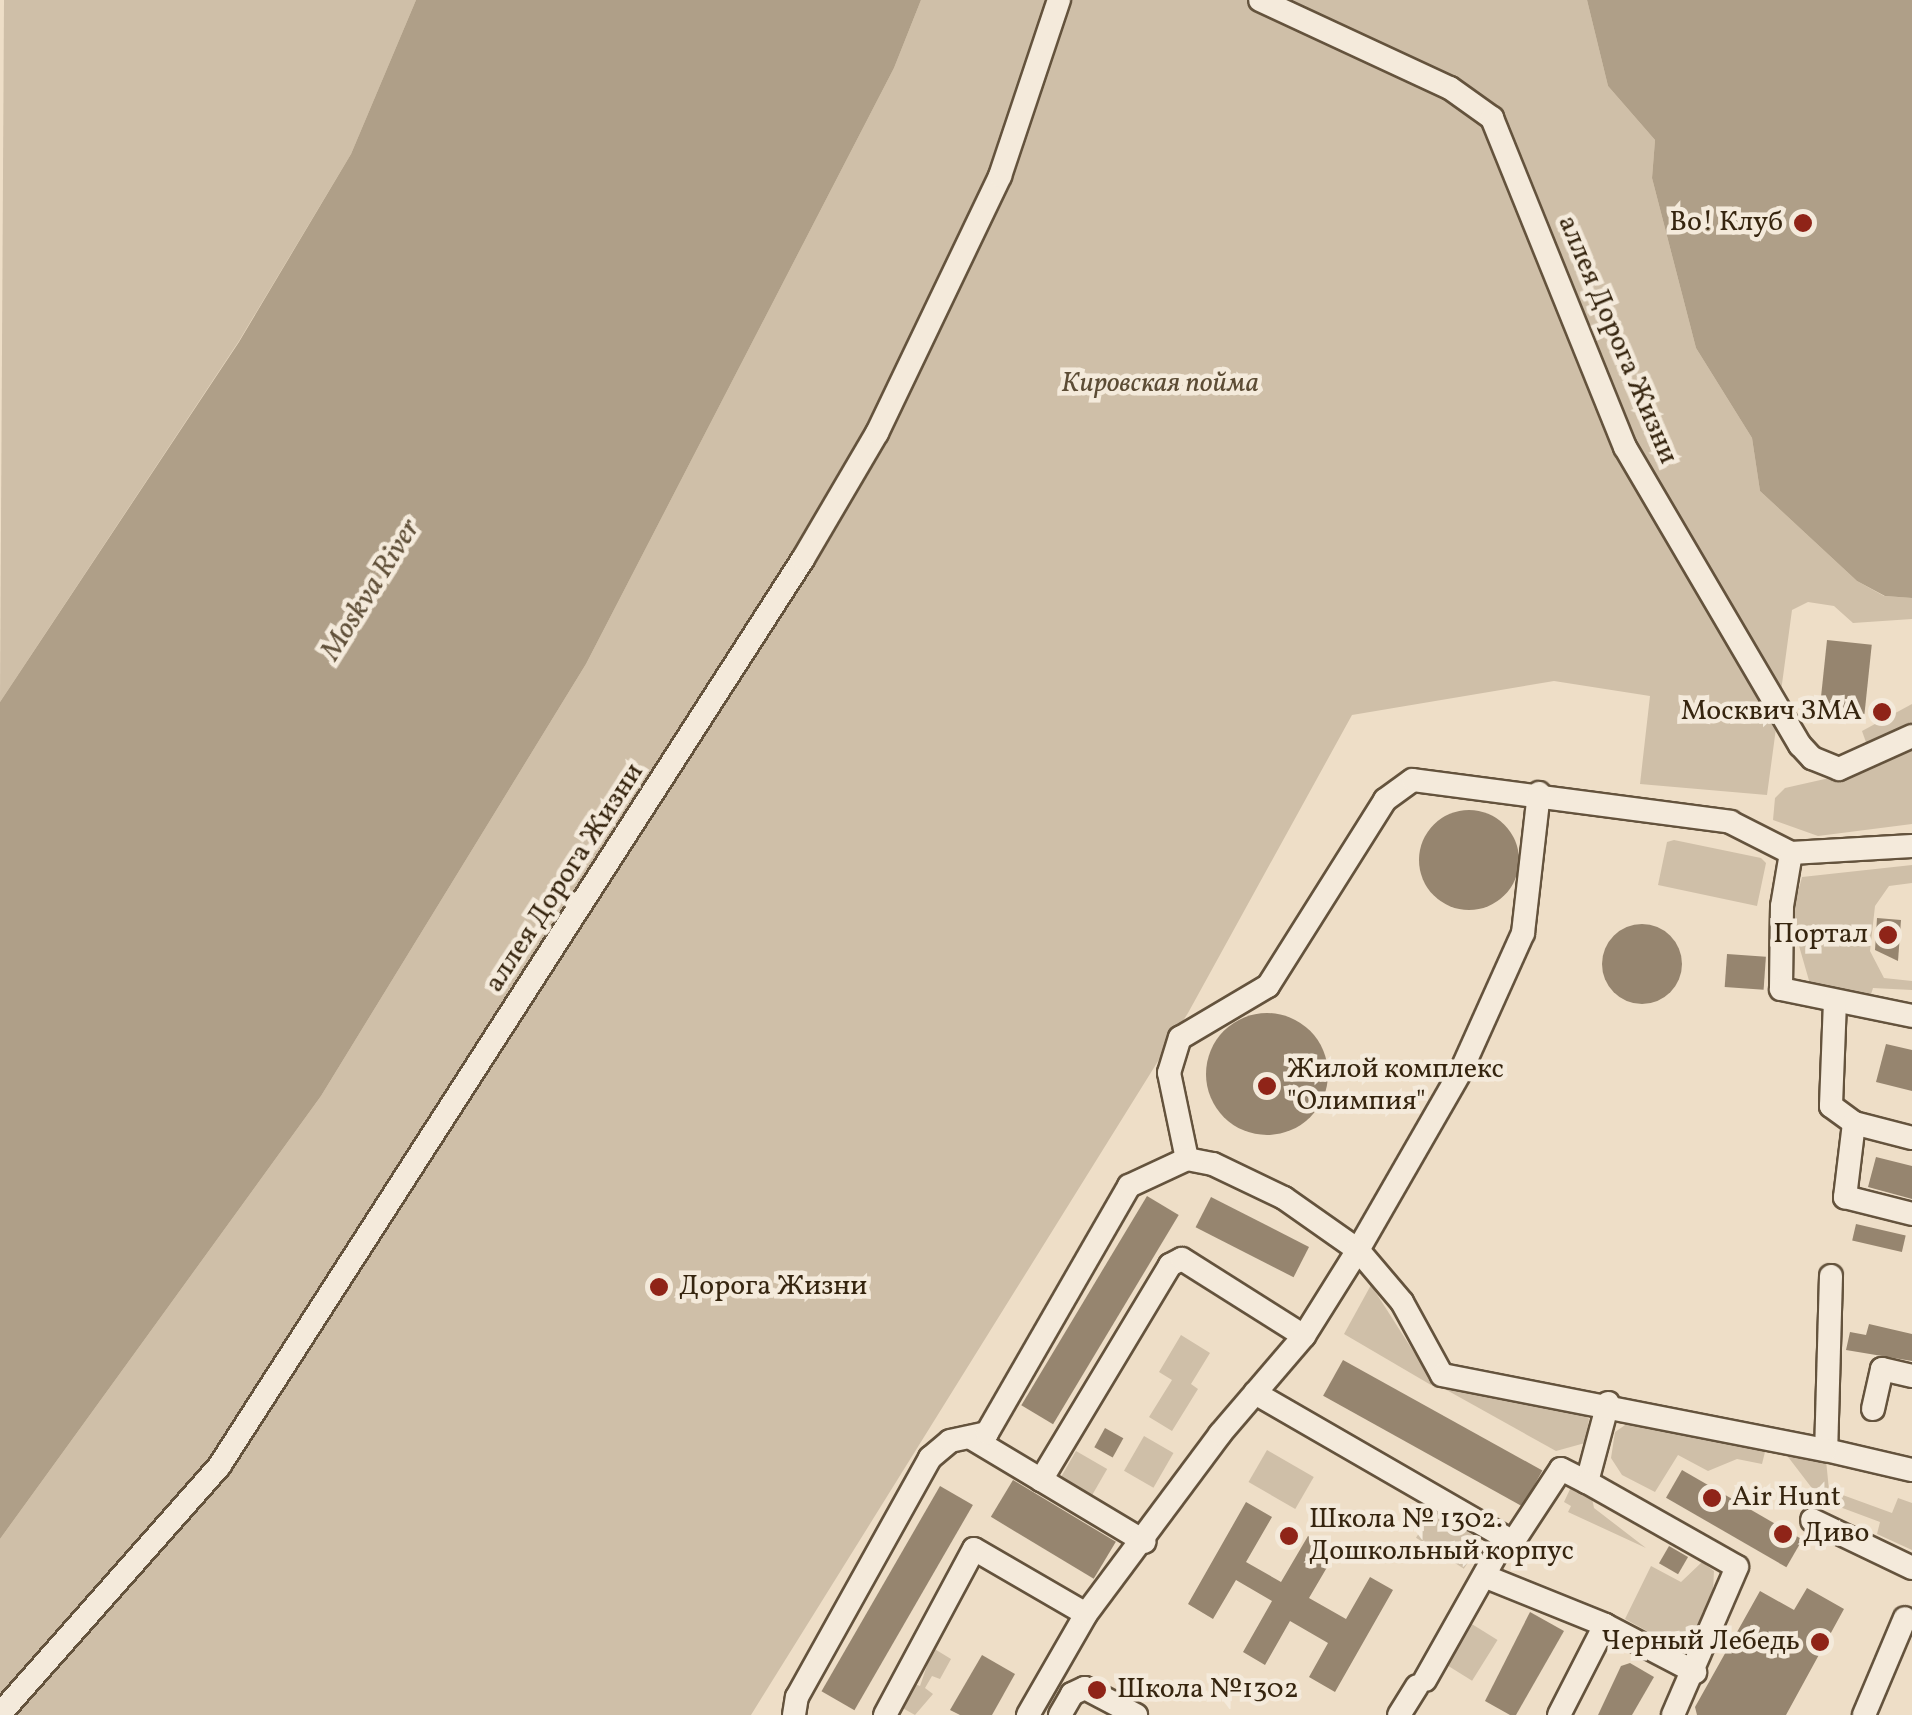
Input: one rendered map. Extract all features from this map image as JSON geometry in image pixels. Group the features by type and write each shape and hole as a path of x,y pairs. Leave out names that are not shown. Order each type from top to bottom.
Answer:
{"street":[{"name":"аллея Дорога Жизни","path":"0,1714 220,1465 804,559 877,433 1000,176 1059,0"},
{"name":"аллея Дорога Жизни","path":"1260,0 1450,88 1492,118 1625,447 1800,745 1812,758 1839,769 1912,736"},
{"path":"1187,1159 1170,1073 1180,1038 1268,986 1386,800 1413,780 1730,822 1791,853 1912,846"},
{"path":"1028,1715 1086,1614 1304,1336 1461,1071 1523,933 1539,794"},
{"path":"1791,853 1782,906 1781,989 1912,1016"},
{"path":"1835,1002 1831,1106 1854,1123 1912,1138"},
{"path":"1854,1123 1845,1197 1912,1214"},
{"path":"794,1715 797,1697 930,1458 950,1441 973,1440 987,1433 1129,1186 1187,1159 1213,1164 1284,1198 1358,1250 1402,1302 1442,1376 1608,1402 1912,1470"},
{"path":"1041,1480 1170,1264 1182,1259 1304,1336"},
{"path":"1826,1450 1831,1276"},
{"path":"1873,1409 1882,1369 1912,1376"},
{"path":"1256,1393 1513,1542 1561,1469 1737,1568 1695,1672 1673,1715"},
{"path":"1587,1482 1608,1402"},
{"path":"973,1440 1144,1542"},
{"path":"1812,1520 1912,1568"},
{"path":"1399,1715 1506,1538"},
{"path":"885,1715 974,1549 1086,1614"},
{"path":"1484,1576 1605,1625 1695,1672"},
{"path":"1864,1715 1905,1618"},
{"path":"1558,1715 1605,1625"},
{"path":"1060,1715 1072,1694 1085,1688 1136,1715"}],"green space":[{"path":"4,0 416,0 351,154 239,341 0,702"},
{"name":"Кировская пойма","path":"921,0 1587,0 1608,86 1655,140 1652,178 1696,348 1752,438 1760,491 1857,581 1884,596 1912,598 1912,619 1853,623 1834,606 1808,602 1792,610 1767,795 1640,784 1650,696 1554,681 1352,715 1188,1013 751,1715 0,1715 0,1539 321,1096 586,664 894,68"},
{"path":"1912,704 1912,725 1868,748 1862,731"},
{"path":"1912,742 1912,824 1818,836 1773,820 1775,798 1785,788 1856,772"},
{"path":"1674,840 1761,858 1766,863 1757,906 1658,885 1667,842"},
{"path":"1912,865 1912,883 1889,886 1875,906 1870,951 1884,978 1912,981 1912,990 1873,988 1868,1004 1812,991 1791,918 1802,877"},
{"path":"1371,1285 1431,1379 1431,1385 1344,1334"},
{"path":"1181,1335 1210,1353 1191,1384 1198,1389 1172,1431 1149,1417 1172,1380 1159,1372"},
{"path":"1443,1388 1580,1410 1589,1419 1585,1443 1556,1451"},
{"path":"1631,1421 1766,1448 1762,1464 1737,1459 1708,1471 1678,1455 1655,1492 1622,1475 1611,1458 1615,1432"},
{"path":"1144,1436 1173,1453 1153,1488 1124,1471"},
{"path":"1782,1449 1826,1460 1829,1490 1892,1513 1898,1498 1912,1503 1912,1550 1877,1534 1880,1522 1821,1500"},
{"path":"1267,1450 1314,1477 1295,1509 1248,1482"},
{"path":"1076,1451 1107,1469 1091,1497 1060,1479"},
{"path":"1571,1487 1592,1498 1594,1508 1646,1548 1568,1512 1571,1506 1564,1502"},
{"path":"1434,1510 1482,1541 1464,1569 1416,1538"},
{"path":"1702,1562 1714,1571 1713,1591 1687,1653 1625,1619 1651,1566 1681,1582"},
{"path":"1467,1621 1498,1640 1472,1681 1442,1662"},
{"path":"933,1648 951,1659 940,1679 932,1676 925,1688 933,1694 915,1715 899,1706 912,1683 920,1686"}],"water":[{"name":"Moskva River","path":"416,0 921,0 894,68 586,664 321,1096 0,1539 0,702 239,342 351,154"},
{"name":"Во! Клуб","path":"1587,0 1912,0 1912,598 1885,596 1857,581 1760,491 1752,438 1696,348 1652,178 1655,140 1608,86"}],"building":[{"path":"1827,640 1872,645 1864,722 1819,718"},
{"path":"1459,810 1479,810 1505,824 1516,841 1516,879 1505,896 1479,910 1459,910 1441,902 1427,888 1419,870 1419,850 1427,832 1441,818"},
{"name":"Портал","path":"1877,918 1901,920 1898,961 1875,950"},
{"path":"1642,924 1657,927 1670,936 1679,949 1679,979 1670,992 1657,1001 1642,1004 1627,1001 1614,992 1605,979 1602,964 1605,949 1614,936 1627,927"},
{"path":"1727,954 1766,957 1764,990 1725,987"},
{"name":"Жилой комплекс \"Олимпия\"","path":"1267,1013 1290,1018 1310,1031 1323,1051 1328,1074 1323,1097 1310,1117 1290,1130 1267,1135 1244,1130 1224,1117 1211,1097 1206,1074 1211,1051 1224,1031 1244,1018"},
{"path":"1886,1044 1912,1050 1912,1091 1876,1082"},
{"path":"1876,1157 1912,1166 1912,1199 1868,1187"},
{"path":"1147,1196 1179,1215 1053,1424 1021,1405"},
{"path":"1211,1197 1309,1247 1294,1277 1196,1227"},
{"path":"1856,1224 1906,1235 1902,1252 1852,1241"},
{"path":"1869,1324 1912,1334 1912,1361 1846,1350 1850,1332 1866,1335"},
{"path":"1343,1360 1542,1471 1523,1506 1323,1396"},
{"path":"1105,1428 1123,1438 1113,1457 1094,1447"},
{"path":"1682,1470 1802,1540 1786,1567 1666,1498"},
{"path":"1013,1480 1116,1542 1094,1579 991,1517"},
{"path":"940,1486 973,1505 854,1710 822,1691"},
{"path":"1246,1502 1272,1517 1246,1562 1281,1582 1308,1536 1336,1552 1309,1598 1346,1619 1370,1577 1393,1590 1335,1692 1309,1677 1328,1643 1290,1621 1265,1665 1243,1652 1272,1601 1236,1580 1213,1619 1188,1604"},
{"path":"1669,1546 1688,1557 1678,1574 1659,1563"},
{"path":"1807,1588 1844,1609 1786,1715 1697,1715 1695,1707 1760,1591 1794,1610"},
{"path":"1530,1612 1564,1631 1516,1715 1510,1715 1485,1701"},
{"path":"982,1655 1015,1674 992,1715 960,1715 950,1710"},
{"path":"1630,1663 1654,1677 1632,1715 1598,1715 1621,1666"}],"place":[{"name":"Во! Клуб","path":"1803,223"},
{"name":"Москвич ЗМА","path":"1882,712"},
{"name":"Портал","path":"1888,935"},
{"name":"Жилой комплекс \"Олимпия\"","path":"1267,1086"},
{"name":"Дорога Жизни","path":"659,1287"},
{"name":"Air Hunt","path":"1712,1498"},
{"name":"Диво","path":"1783,1534"},
{"name":"Школа № 1302. Дошкольный корпус","path":"1289,1536"},
{"name":"Черный Лебедь","path":"1820,1642"},
{"name":"Школа №1302","path":"1097,1690"}]}
